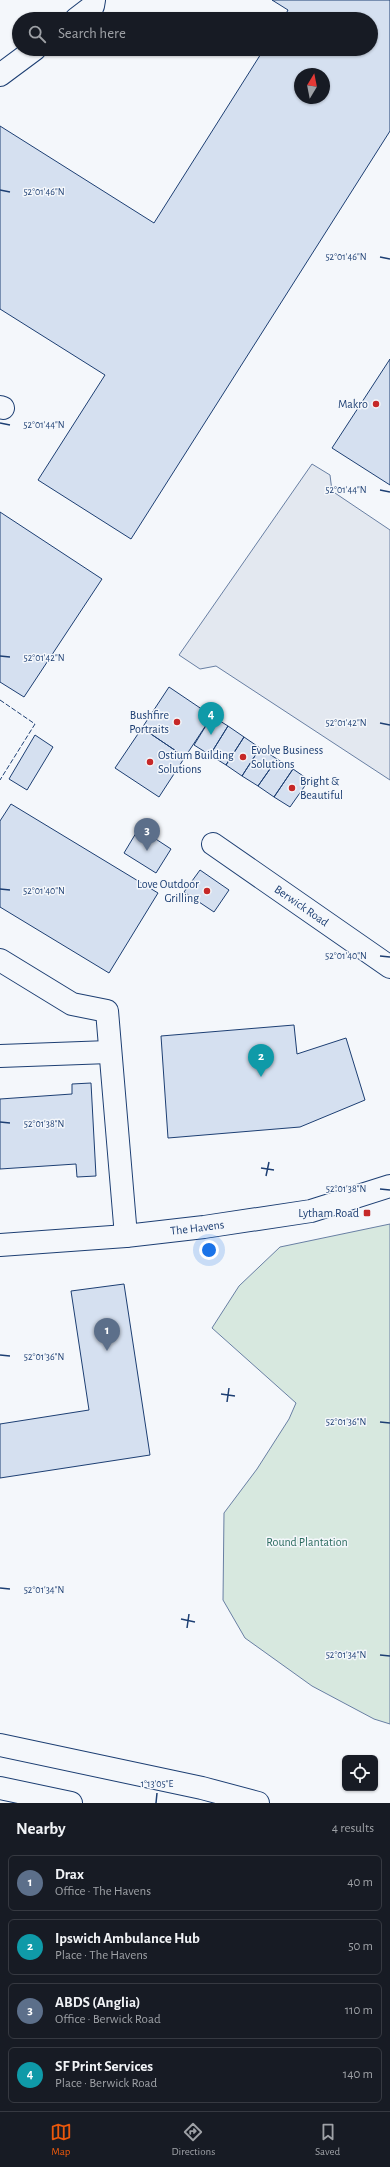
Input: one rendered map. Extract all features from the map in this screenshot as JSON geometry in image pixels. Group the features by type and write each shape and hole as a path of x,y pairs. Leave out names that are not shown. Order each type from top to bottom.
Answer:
{"main road":[{"path":"85,12 93,6 94,0"},
{"path":"0,75 26,56"},
{"name":"Berwick Road","path":"213,844 390,967"},
{"path":"0,960 72,1004 106,1010 126,1236"},
{"path":"0,1056 109,1052"},
{"name":"The Havens","path":"0,1245 126,1236 204,1227 311,1211 390,1186"},
{"path":"0,1745 202,1788 258,1803"},
{"path":"0,1788 71,1803"}],"green space":[{"name":"Round Plantation","path":"390,1224 390,1724 374,1719 312,1686 245,1638 223,1600 224,1513 257,1469 289,1419 296,1403 212,1328 239,1286 280,1247"}],"shaded area":[{"path":"312,464 330,475 332,491 390,530 390,780 216,666 200,669 179,655"}],"building":[{"path":"272,0 390,0 390,131 131,539 38,480 105,375 0,309 0,126 154,223 260,56 378,56 378,12 287,12 288,10"},
{"name":"Makro","path":"390,359 390,485 332,448"},
{"path":"0,512 102,579 24,697 0,682"},
{"name":"Bushfire Portraits","path":"169,687 212,716 185,757 142,728"},
{"path":"212,716 228,726 210,755 194,745"},
{"path":"228,726 244,737 226,765 210,755"},
{"name":"Ostium Building Solutions","path":"142,728 185,757 159,797 115,768"},
{"path":"35,735 53,747 27,790 9,779"},
{"name":"Evolve Business Solutions","path":"244,737 260,748 242,776 226,765"},
{"name":"Evolve Business Solutions","path":"260,748 277,759 258,786 242,776"},
{"path":"277,759 293,769 274,797 258,786"},
{"name":"Bright & Beautiful","path":"293,769 309,780 290,807 274,797"},
{"path":"11,804 158,893 109,973 0,907 0,821"},
{"path":"139,828 171,849 156,873 124,853"},
{"name":"Love Outdoor Grilling","path":"200,870 229,890 214,912 184,892"},
{"path":"294,1025 297,1054 346,1038 365,1100 300,1127 168,1138 161,1036"},
{"path":"91,1083 96,1176 77,1177 76,1164 0,1169 0,1099 72,1094 72,1084"},
{"path":"124,1284 150,1455 0,1478 0,1424 89,1410 71,1291"}],"fence":[{"path":"0,700 35,724 0,780"}],"place":[{"name":"Makro","path":"376,404"},
{"name":"Bushfire Portraits","path":"177,722"},
{"name":"SF Print Services","path":"211,735"},
{"name":"Evolve Business Solutions","path":"243,757"},
{"name":"Ostium Building Solutions","path":"150,762"},
{"name":"Bright & Beautiful","path":"292,788"},
{"name":"ABDS (Anglia)","path":"147,851"},
{"name":"Love Outdoor Grilling","path":"207,891"},
{"name":"Ipswich Ambulance Hub","path":"261,1077"},
{"name":"Lytham Road","path":"367,1213"},
{"name":"Drax","path":"107,1351"}]}
